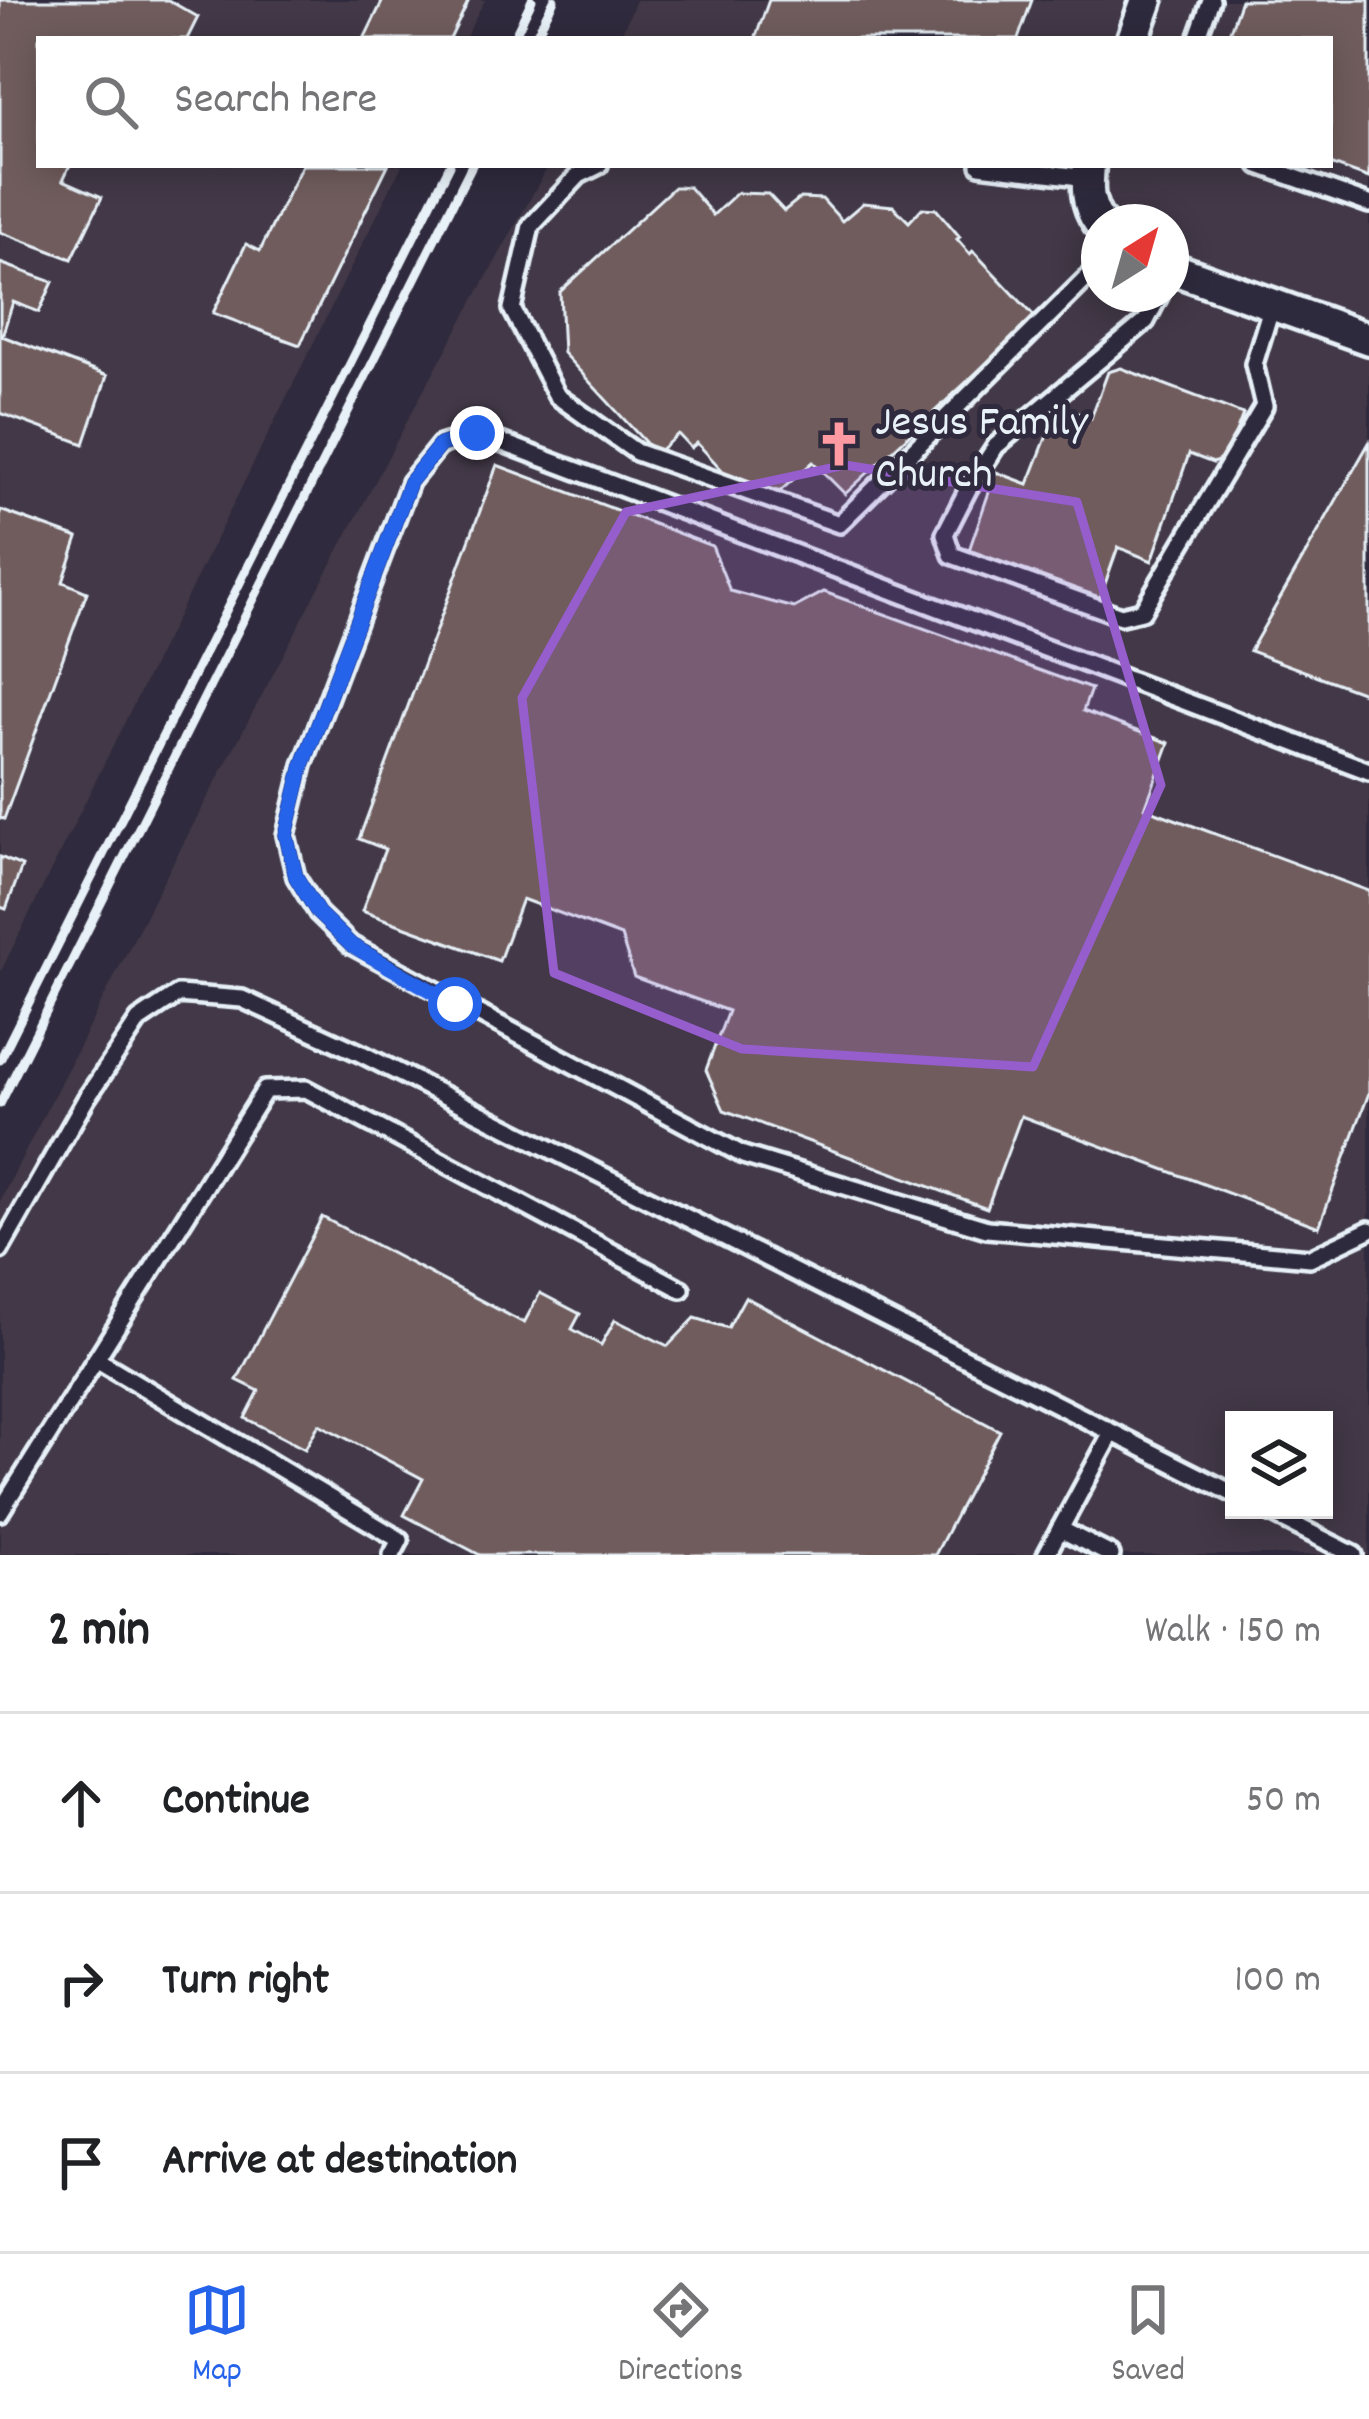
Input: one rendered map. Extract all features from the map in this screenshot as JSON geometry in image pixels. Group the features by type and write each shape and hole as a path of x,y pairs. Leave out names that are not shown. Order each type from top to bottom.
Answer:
{"street":[{"path":"1134,36 1147,0"},
{"path":"1089,171 1091,204"},
{"path":"1189,282 1369,339"}],"lane":[{"path":"1198,36 1211,0"},
{"path":"593,168 579,175 531,226 512,309 557,396 636,452 839,524 1081,284"},
{"path":"1034,168 1089,171"},
{"path":"1267,168 1369,204"},
{"path":"1151,312 1146,321 996,446 945,534 952,555 1121,616 1142,611 1264,406 1254,364 1272,305"},
{"path":"1369,771 477,433 440,445 410,482 303,765 286,835 296,877 318,913 351,945 743,1155 987,1229 1310,1258 1369,1230"},
{"path":"0,1250 86,1099 139,1020 178,994 242,999 362,1054 1225,1490"},
{"path":"0,1512 265,1090 307,1089 681,1289"},
{"path":"96,1360 400,1540 392,1555"},
{"path":"1046,1555 1112,1433"},
{"path":"1283,1519 1354,1555"},
{"path":"1060,1528 1111,1555"}],"highlighted area":[{"path":"845,465 1077,502 1161,785 1033,1067 742,1049 554,973 522,698 626,512"}],"shaded area":[{"path":"0,0 485,0 467,36 36,36 36,168 401,168 0,973"},
{"path":"636,0 1369,0 1369,1555 0,1555 0,1201 421,395 547,168 1333,168 1333,36 620,36"}],"building":[{"path":"0,0 168,0 198,17 188,36 36,36 36,168 69,168 63,180 102,197 72,259 0,232"},
{"path":"383,0 469,0 451,36 365,36"},
{"path":"769,0 1032,0 1019,36 756,36"},
{"path":"1241,0 1369,0 1369,178 1333,165 1333,36 1228,36"},
{"path":"301,168 387,168 300,345 213,313 246,244 260,251"},
{"path":"674,187 689,187 713,215 737,193 768,194 784,211 800,198 822,199 842,221 863,203 893,206 909,222 922,208 936,209 970,254 973,251 1036,318 845,494 813,462 779,492 723,471 697,443 691,448 678,434 656,454 563,353 560,292"},
{"path":"0,263 53,282 39,312 13,302 2,336 107,376 84,444 0,413"},
{"path":"1121,368 1243,414 1227,456 1213,463 1189,454 1152,561 1118,547 1099,601 968,553 996,472 1028,484 1055,415 1067,409 1091,418 1108,372"},
{"path":"1369,443 1369,695 1250,651"},
{"path":"497,465 712,546 730,591 794,608 824,592 1091,689 1083,711 1169,743 1145,808 1369,891 1369,1093 1319,1227 1021,1116 987,1208 724,1110 706,1070 728,1011 634,977 621,936 522,899 499,961 362,911 385,849 359,839"},
{"path":"0,510 78,538 63,582 87,592 4,819 0,818"},
{"path":"0,857 22,866 6,909 0,907"},
{"path":"322,1217 524,1323 540,1293 580,1314 572,1329 601,1345 615,1320 668,1346 695,1318 728,1328 745,1297 1000,1431 935,1555 480,1555 404,1515 423,1479 319,1424 305,1449 245,1418 259,1391 237,1380"}],"railway":[{"path":"514,36 532,0"},
{"path":"536,36 554,0"},
{"path":"0,1060 448,168"},
{"path":"0,1104 470,168"}],"place":[{"name":"Jesus Family Church","path":"839,444"}],"route":[{"path":"455,1004 351,945 318,913 296,877 286,835 303,765 410,482 440,445 477,433"}]}
